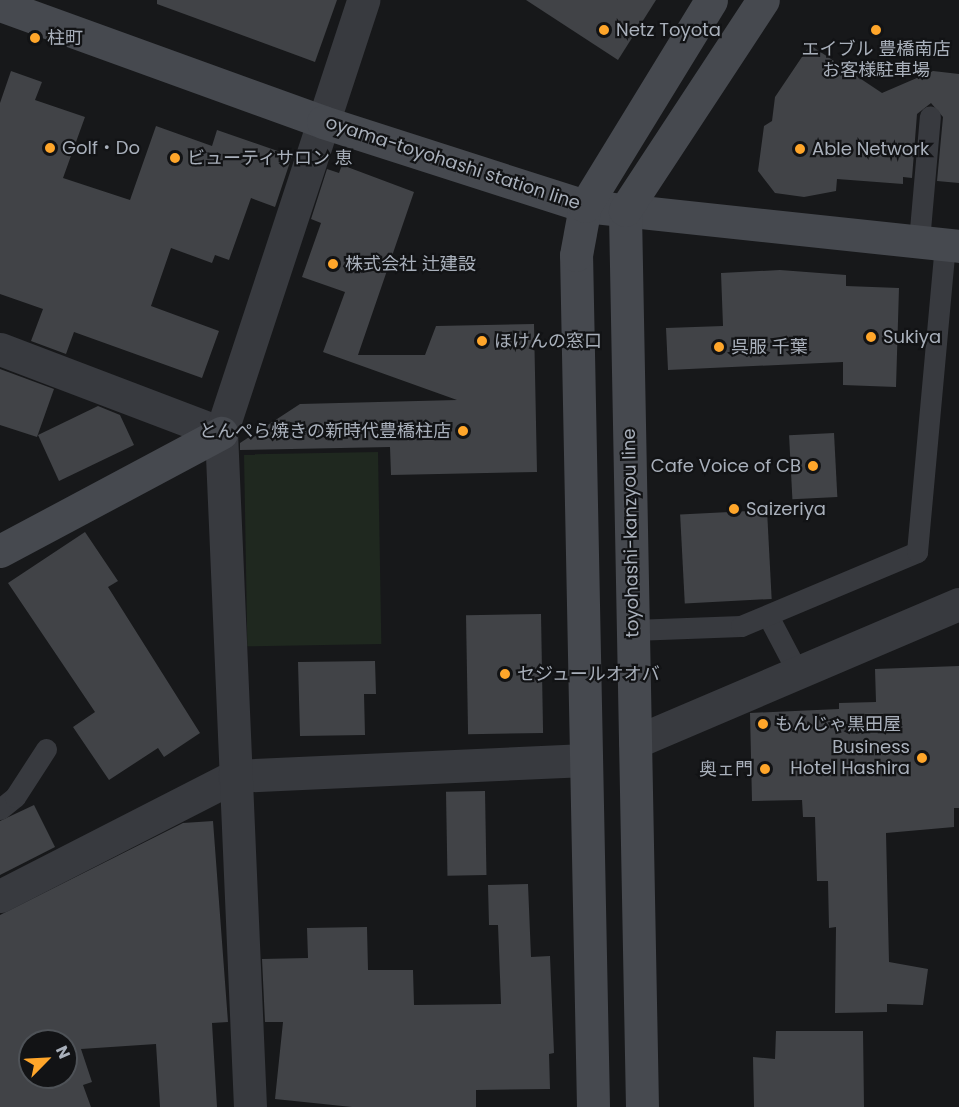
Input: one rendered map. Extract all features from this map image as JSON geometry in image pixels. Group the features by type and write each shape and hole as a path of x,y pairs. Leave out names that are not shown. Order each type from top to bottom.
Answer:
{"main road":[{"path":"593,1107 576,255 585,206 711,0"},
{"path":"625,210 763,0"},
{"name":"oyama-toyohashi station line","path":"0,5 323,122 585,206 941,244"},
{"name":"toyohashi-kanzyou line","path":"625,210 642,1107"},
{"path":"0,551 221,433"}],"street":[{"path":"250,1107 221,433 363,0"},
{"path":"0,349 221,433"},
{"path":"635,742 959,603"},
{"path":"0,896 234,776 586,760"}],"lane":[{"path":"633,630 741,626 917,552 941,244 930,116"},
{"path":"768,616 798,673"},
{"path":"0,809 15,797 45,750"}],"shaded area":[{"path":"378,452 381,644 247,646 244,454"}],"building":[{"path":"157,0 337,0 315,62 157,4"},
{"name":"Netz Toyota","path":"526,0 656,0 618,60"},
{"path":"810,45 882,93 933,71 959,74 959,183 937,181 943,117 931,103 917,114 912,178 903,177 903,184 837,179 836,191 804,197 775,193 758,171 764,126 772,121 775,97"},
{"path":"11,71 42,82 35,100 85,117 63,178 130,200 156,126 212,146 217,130 292,156 275,207 251,198 229,260 215,255 212,263 171,248 151,306 219,331 202,378 74,332 66,354 31,341 43,309 0,294 0,103"},
{"path":"342,165 414,192 358,355 425,355 436,326 534,324 537,472 391,475 390,447 240,450 240,443 300,404 457,400 323,352 345,292 302,277 321,223 311,219 327,169 339,173"},
{"path":"780,270 846,275 846,286 899,288 896,387 843,385 843,362 668,370 666,328 723,326 721,273"},
{"path":"0,369 54,389 37,437 0,425"},
{"path":"98,406 120,415 134,445 59,481 38,435"},
{"name":"Cafe Voice of CB","path":"834,433 837,497 792,499 789,435"},
{"path":"767,510 772,599 685,603 680,515"},
{"path":"85,532 118,581 108,587 200,733 164,757 158,748 109,780 73,727 95,712 8,583"},
{"name":"セジュールオオバ","path":"541,614 543,733 468,734 466,615"},
{"path":"375,661 376,694 364,694 365,735 300,736 298,662"},
{"path":"959,666 959,808 954,808 954,827 886,833 889,962 928,969 923,1005 887,1004 887,1012 835,1013 836,927 829,928 828,881 817,881 815,817 803,817 802,800 752,801 750,713 839,709 839,703 876,702 875,669"},
{"path":"485,791 486,875 447,876 446,792"},
{"path":"34,805 55,847 0,875 0,821"},
{"path":"213,821 228,1022 212,1023 217,1107 160,1107 156,1044 81,1049 92,1082 83,1085 91,1107 0,1107 0,915 183,823"},
{"path":"528,884 531,957 550,956 554,1053 549,1054 550,1089 476,1090 476,1107 352,1107 275,1099 283,1022 265,1022 262,959 308,958 307,928 367,927 368,970 413,970 414,1005 501,1004 498,925 489,925 488,885"},
{"path":"776,1031 863,1031 864,1107 754,1107 753,1057 775,1059"}],"place":[{"name":"Netz Toyota","path":"604,30"},
{"name":"エイブル 豊橋南店 お客様駐車場","path":"876,30"},
{"name":"柱町","path":"35,38"},
{"name":"Golf・Do","path":"50,148"},
{"name":"Able Network","path":"800,149"},
{"name":"ビューティサロン 恵","path":"175,158"},
{"name":"株式会社 辻建設","path":"333,264"},
{"name":"Sukiya","path":"871,337"},
{"name":"ほけんの窓口","path":"482,341"},
{"name":"呉服 千葉","path":"719,347"},
{"name":"とんぺら焼きの新時代豊橋柱店","path":"463,431"},
{"name":"Cafe Voice of CB","path":"813,466"},
{"name":"Saizeriya","path":"734,509"},
{"name":"セジュールオオバ","path":"505,674"},
{"name":"もんじゃ黒田屋","path":"763,724"},
{"name":"Business Hotel Hashira","path":"922,758"},
{"name":"奥ェ門","path":"765,769"}]}
